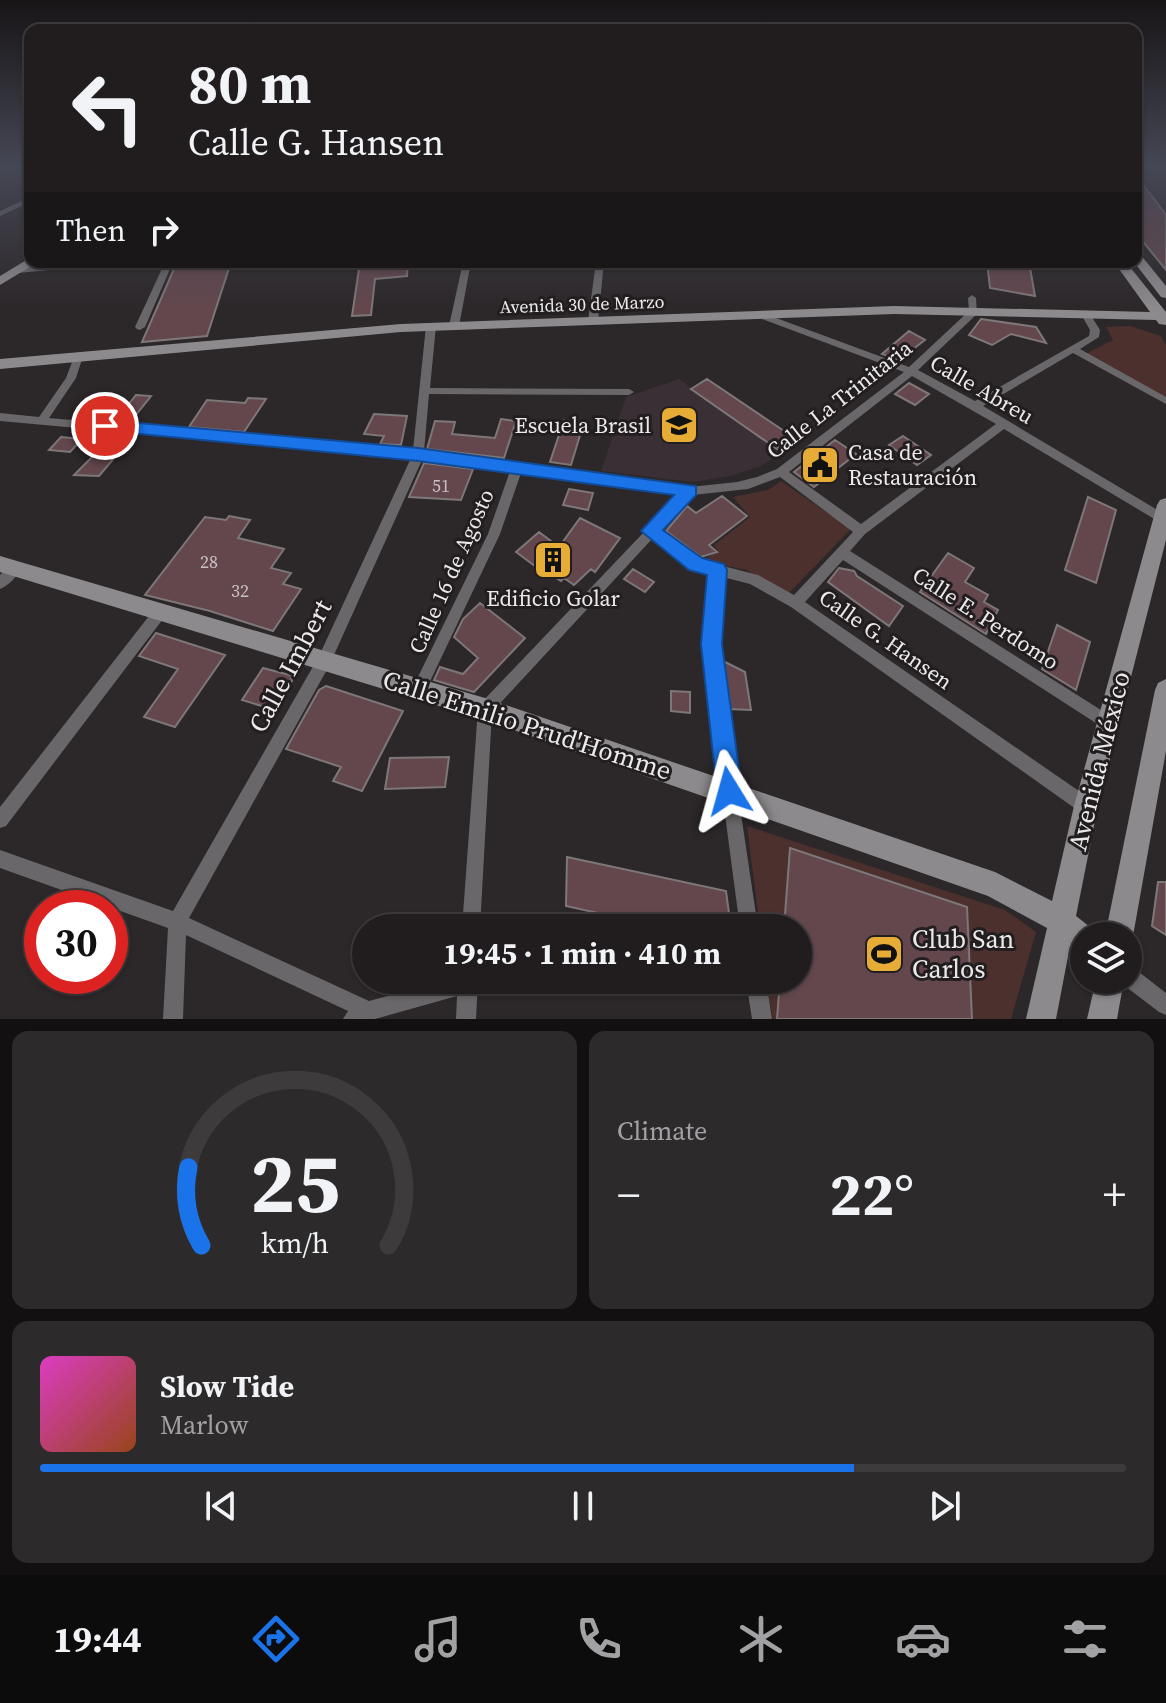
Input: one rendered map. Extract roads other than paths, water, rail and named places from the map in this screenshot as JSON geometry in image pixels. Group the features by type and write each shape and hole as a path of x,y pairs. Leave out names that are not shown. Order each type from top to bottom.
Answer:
{"main road":[{"path":"1142,264 1166,294"},
{"path":"0,281 24,267"},
{"path":"1125,268 1164,319"},
{"name":"Avenida 30 de Marzo","path":"0,364 310,333 431,326 765,317 973,305 1087,316 1164,319"},
{"name":"Avenida México","path":"1041,1019 1086,806 1165,515"},
{"name":"Calle Emilio Prud'Homme","path":"5,571 161,611 485,709 995,885 1070,928"},
{"name":"Avenida México","path":"1122,922 1158,766 1166,690"},
{"path":"1102,1019 1107,994"}],"street":[{"path":"18,270 42,268"},
{"path":"140,327 166,268"},
{"path":"454,326 466,268"},
{"path":"593,321 599,268"},
{"name":"Calle La Trinitaria","path":"0,417 418,455 690,491 765,481 781,472 911,371 973,305"},
{"path":"975,406 1094,337 1095,330 1087,316"},
{"name":"Calle Abreu","path":"765,317 911,371 1165,515"},
{"name":"Calle Imbert","path":"173,1019 177,922 324,661 418,455 427,391 431,326"},
{"path":"1072,349 1166,401"},
{"path":"42,420 71,378 78,356"},
{"path":"427,391 629,392"},
{"path":"796,603 861,531 1003,424"},
{"name":"Calle 16 de Agosto","path":"419,689 483,559 517,468"},
{"path":"781,472 861,531"},
{"path":"472,914 485,709 690,491"},
{"name":"Calle G. Hansen","path":"650,531 696,564 753,579 796,603 1086,806"},
{"name":"Calle E. Perdomo","path":"841,552 1107,722"},
{"path":"717,570 712,644 747,914"},
{"path":"0,820 161,611"},
{"path":"0,859 177,922 361,1015 429,994"},
{"path":"1142,987 1166,1005"},
{"path":"466,1019 467,994"},
{"path":"758,994 762,1019"}],"place":[{"name":"Escuela Brasil","path":"679,425"},
{"name":"Casa de Restauración","path":"820,465"},
{"name":"Edificio Golar","path":"553,560"},
{"name":"Club San Carlos","path":"884,954"}]}
